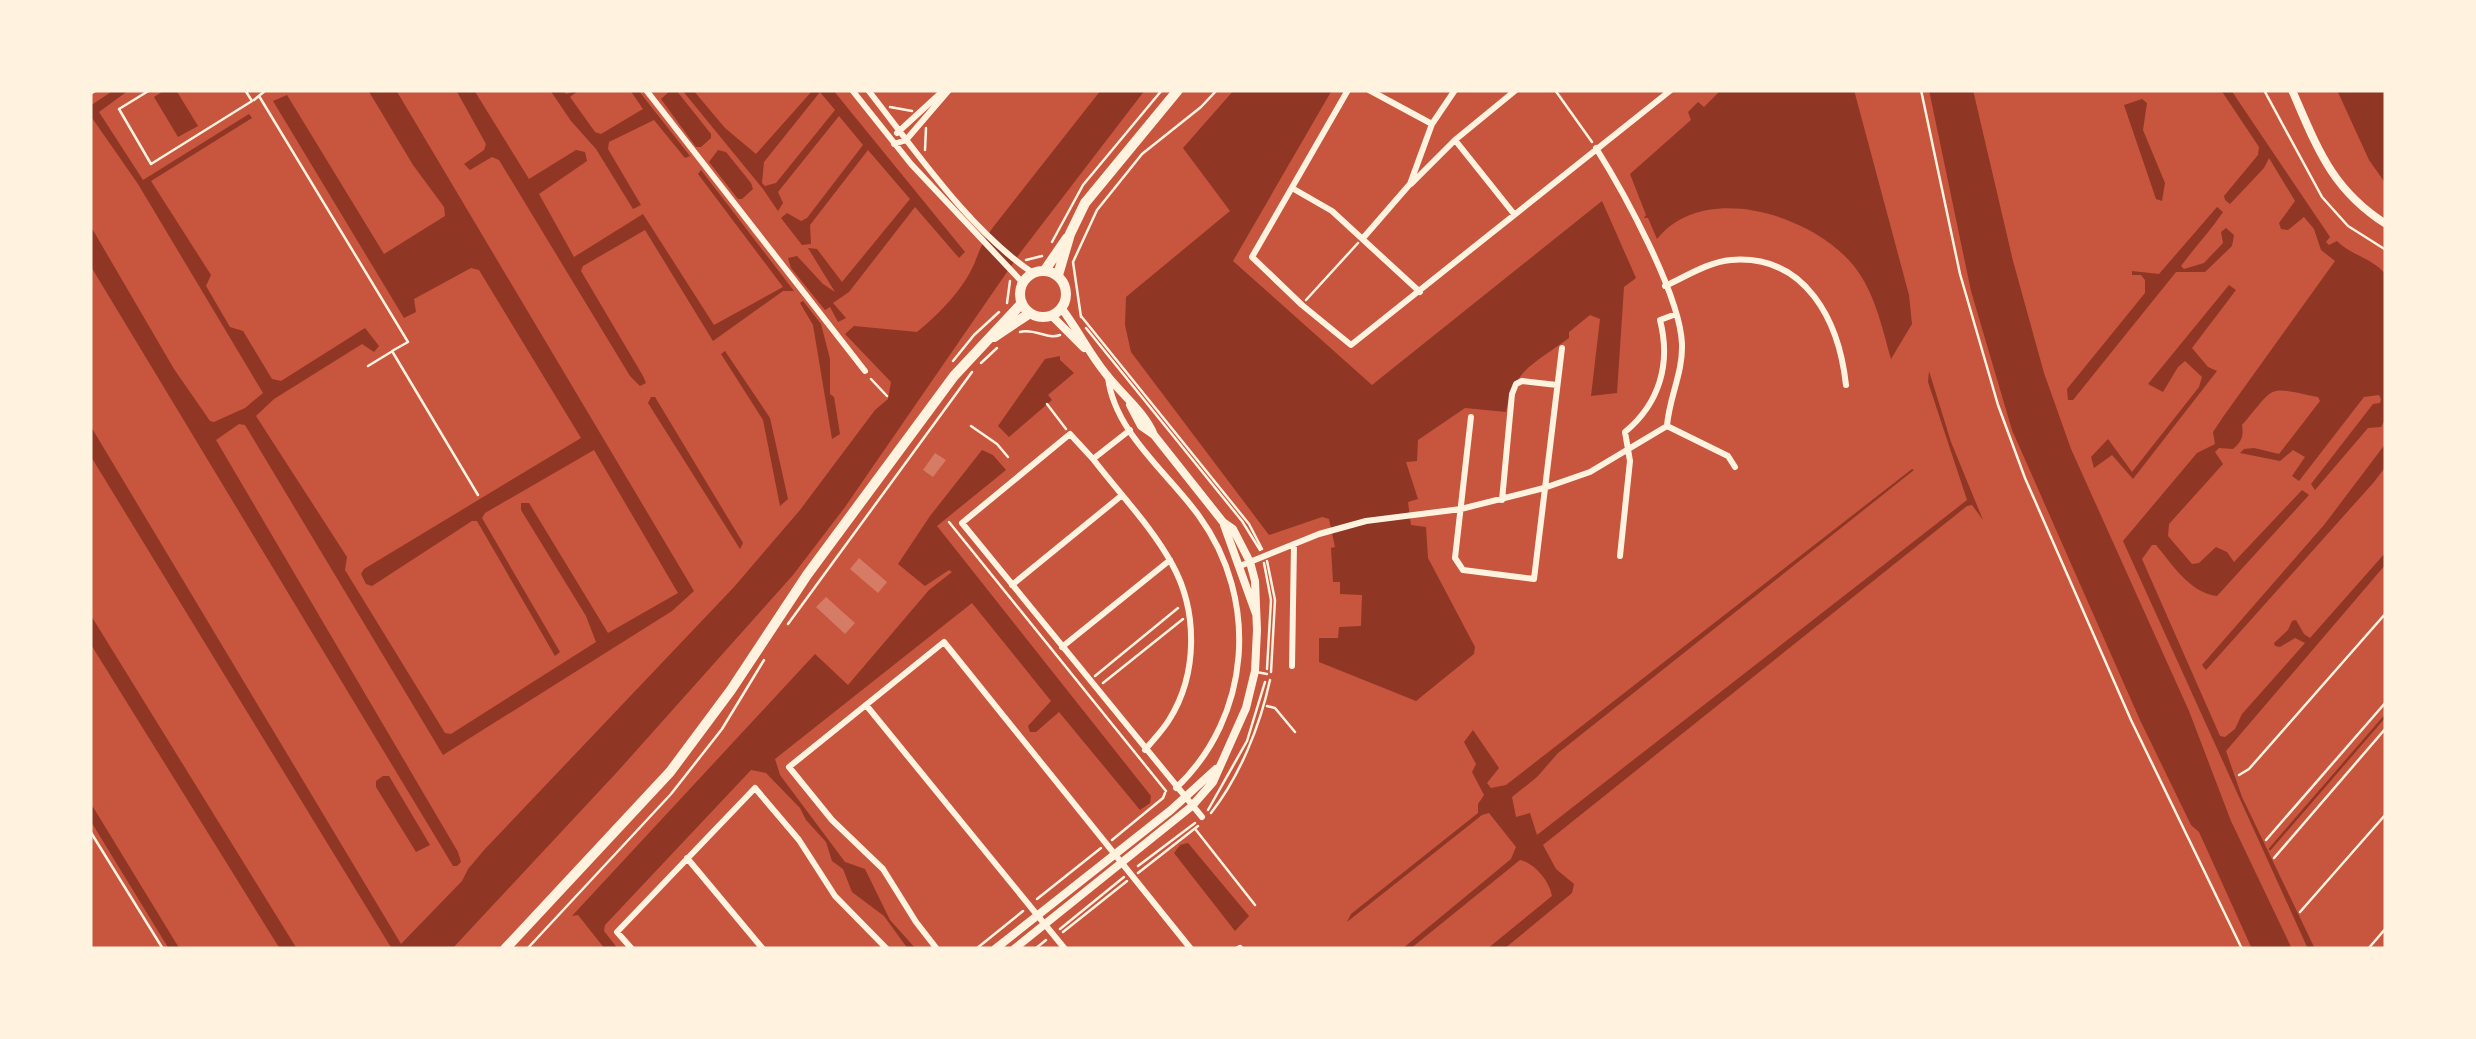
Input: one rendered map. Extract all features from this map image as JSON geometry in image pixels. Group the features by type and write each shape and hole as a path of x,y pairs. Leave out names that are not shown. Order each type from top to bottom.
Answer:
{"main road":[{"path":"504,949 670,772 954,376 1022,303 1023,283 1039,271 1070,234 1095,189 1178,90"},
{"path":"1022,303 1040,317 1057,312 1067,293 1058,275 1070,234"},
{"path":"1039,271 1058,275"},
{"path":"981,346 1030,313"}],"street":[{"path":"646,90 866,372"},
{"path":"852,90 894,144 1014,264 1023,283"},
{"path":"868,90 981,232"},
{"path":"894,144 906,140 919,118 946,90"},
{"path":"1348,90 1252,258 1351,346 1672,90"},
{"path":"1369,90 1432,124"},
{"path":"1410,184 1432,124 1455,90"},
{"path":"1364,237 1455,140 1516,90"},
{"path":"2292,90 2330,172 2349,196 2386,224"},
{"path":"894,144 898,129 919,118"},
{"path":"1455,140 1514,214"},
{"path":"1245,564 1330,531 1502,500 1544,488 1590,472 1667,426 1682,356 1676,314 1623,191 1596,148"},
{"path":"1292,188 1332,211 1420,292"},
{"path":"1665,286 1731,260 1778,268 1804,284 1822,305 1834,331 1846,384"},
{"path":"1014,264 1039,271"},
{"path":"1014,949 1206,792 1246,708 1255,671 1256,614 1245,564 1223,522 1088,350 1076,322 1057,312"},
{"path":"1057,312 1065,332 1088,350"},
{"path":"1620,556 1630,462 1625,432 1644,414 1662,382 1665,350 1660,320 1676,314"},
{"path":"1471,418 1455,558 1458,566 1463,570 1534,580 1562,348"},
{"path":"1108,377 1113,403 1130,430 1198,514 1217,544 1234,591 1240,656 1226,713 1210,748 1174,787"},
{"path":"1502,500 1516,384 1522,381 1557,386"},
{"path":"1667,426 1728,456 1735,467"},
{"path":"1093,459 1130,430"},
{"path":"1145,750 1169,720 1185,687 1191,648 1186,601 1170,560 1070,434 962,523 1174,787 1202,816"},
{"path":"1012,585 1121,496"},
{"path":"1292,666 1294,544"},
{"path":"1062,648 1170,560"},
{"path":"937,949 883,869 832,820 789,767 944,642 1191,949"},
{"path":"866,705 1065,949"},
{"path":"995,949 1216,769"},
{"path":"632,949 618,932 750,790 759,790 799,840 834,896 887,949"},
{"path":"686,858 762,949"}],"lane":[{"path":"90,94 97,90"},
{"path":"150,90 119,109 151,164 266,90"},
{"path":"246,90 252,102"},
{"path":"259,96 408,342 368,366"},
{"path":"392,351 478,495"},
{"path":"971,426 1008,458"},
{"path":"1255,671 1266,674"}],"path":[{"path":"1035,949 1202,816 1226,782 1260,705 1271,600 1262,558 1242,521 1076,322 1074,262 1087,228 1115,184 1142,154 1201,108 1217,90"},
{"path":"1555,90 1596,148"},
{"path":"1921,90 1968,302 1998,405 2025,478 2138,736 2242,949"},
{"path":"2264,90 2312,182 2336,215 2386,250"},
{"path":"886,106 912,110 919,118 927,129 926,156"},
{"path":"1302,305 1364,237"},
{"path":"1021,332 1034,330 1055,338 1065,332"},
{"path":"866,372 886,396"},
{"path":"1047,404 1070,434"},
{"path":"949,522 1166,792"},
{"path":"1186,601 1094,677 1093,685 1101,685 1189,615"},
{"path":"2239,775 2250,769 2386,613"},
{"path":"2266,840 2386,702"},
{"path":"1260,705 1275,708 1295,732"},
{"path":"2274,858 2386,728"},
{"path":"976,949 1174,787"},
{"path":"2300,912 2386,814"},
{"path":"1192,825 1255,905"},
{"path":"90,831 162,949"},
{"path":"2368,949 2386,928"}],"shaded area":[{"path":"114,90 129,90 99,112 143,180 249,114 252,118 151,181 211,275 206,286 230,327 243,331 272,379 281,381 365,328 379,346 374,352 362,344 274,399 256,416 347,557 345,570 445,733 451,734 596,642 586,616 521,510 521,503 529,503 608,633 678,593 594,450 482,518 560,652 555,656 477,521 372,586 366,584 361,574 364,569 581,438 479,270 471,268 414,299 416,312 404,318 273,101 287,95 384,254 445,216 444,207 413,165 368,90 396,90 694,591 672,611 443,755 245,425 239,424 216,440 458,852 461,862 457,866 453,866 90,265 90,225 174,369 210,421 245,408 263,393 138,184 90,115 90,106"},
{"path":"165,90 176,90 198,126 178,137 154,97"},
{"path":"456,90 474,90 529,179 576,150 585,152 587,161 539,194 574,257 643,214 714,325 783,287 698,174 701,170 794,291 783,291 713,341 645,230 583,266 581,271 643,376 646,383 640,386 630,376 499,160 492,157 470,170 464,164 484,150 486,144"},
{"path":"550,90 563,90 566,94 579,90 570,97 595,132 601,134 643,109 630,90 638,90 690,156 685,158 654,120 609,142 608,149 641,205 633,209 596,149"},
{"path":"676,90 711,134 701,147 696,147 661,99"},
{"path":"682,90 693,90 725,128 756,154 813,90 833,90 965,252 959,258 915,207 849,292 833,303 846,318 838,322 830,307 825,310 791,268 788,258 797,256 835,292 808,248 817,249 842,282 910,199 868,150 810,225 811,244 802,245 781,218 787,213 801,221 807,218 863,145 839,116 778,192 783,203 778,211","holes":["820,92 835,110 776,183 765,186 764,162"]},
{"path":"1101,90 1145,90 1020,253 845,507 793,575 452,949 392,949 90,455 90,425 401,944 462,881 485,849 734,587 800,510 875,410 888,399 891,382 845,334 854,326 917,332 934,317 964,282 994,226"},
{"path":"1234,90 1332,90 1233,261 1372,385 1602,201 1636,278 1624,287 1617,393 1591,396 1600,319 1590,315 1569,332 1569,338 1520,376 1506,412 1465,408 1418,440 1417,461 1406,462 1418,499 1408,502 1411,525 1426,527 1428,558 1475,647 1474,654 1416,701 1319,662 1319,638 1338,638 1339,627 1361,626 1362,595 1340,594 1340,582 1333,582 1331,548 1335,547 1329,519 1322,517 1269,535 1131,352 1125,325 1126,297 1230,211 1183,148"},
{"path":"1721,90 1854,90 1909,295 1912,324 1891,359 1877,311 1861,276 1836,248 1813,232 1758,211 1729,208 1702,211 1677,221 1657,239 1648,218 1644,218 1630,174 1691,120 1688,112 1698,102 1704,107"},
{"path":"1929,90 1973,90 2013,261 2044,373 2071,449 2189,711 2231,821 2292,949 2252,949 2199,832 2191,825 2140,720 2012,430 1971,291"},
{"path":"2221,90 2231,90 2330,237 2326,242 2329,245 2337,241 2386,275 2386,418 2381,427 2368,428 2315,490 2311,484 2381,399 2379,395 2364,397 2299,481 2292,476 2305,457 2293,450 2280,461 2240,453 2254,448 2279,454 2320,401 2318,397 2289,391 2268,395 2242,425 2242,436 2236,446 2215,452 2223,464 2169,524 2168,536 2192,564 2199,563 2216,547 2227,552 2234,562 2302,490 2309,495 2217,596 2190,584 2156,545 2142,559 2220,736 2225,737 2305,643 2295,638 2275,646 2292,621 2296,620 2310,638 2386,552 2386,564 2226,751 2242,797 2315,949 2308,949 2123,541 2197,453 2215,444 2213,432 2335,261 2321,250 2314,229 2304,217 2288,230 2281,229 2279,223 2295,201 2269,158 2230,204 2225,200 2224,196 2258,155 2259,147"},
{"path":"2337,90 2386,90 2386,184 2369,160"},
{"path":"2142,99 2147,103 2143,130 2165,183 2162,201 2156,199 2124,105"},
{"path":"718,150 726,152 751,183 753,189 742,199 709,162"},
{"path":"2217,207 2223,212 2181,266 2184,269 2204,263 2223,243 2221,232 2226,228 2234,235 2232,246 2205,272 2176,272 2073,400 2068,400 2067,389 2145,293 2145,280 2141,275 2132,275 2132,271 2159,274"},
{"path":"2229,285 2236,290 2192,348 2208,367 2217,371 2133,479 2112,455 2094,468 2091,457 2108,439 2132,472 2199,387 2202,377 2185,361 2163,392 2148,384"},
{"path":"803,301 821,324 830,359 830,394 834,397 840,434 832,439 813,325 800,303"},
{"path":"725,351 770,418 788,499 780,506 763,420 721,354"},
{"path":"1060,356 1074,373 1048,395 1052,400 1009,437 998,426 1045,359"},
{"path":"1929,371 1951,442 1983,520 1972,505 1967,506 1543,845 1556,869 1574,884 1572,893 1504,949 1487,949 1552,896 1541,874 1520,860 1410,949 1402,949 1511,859 1516,847 1489,813 1347,922 1351,914 1478,813 1484,795 1472,772 1476,764 1464,742 1473,730 1499,768 1487,783 1491,788 1506,785 1914,470 1558,753 1512,797 1516,817 1530,813 1537,835 1967,500 1928,382"},
{"path":"655,397 743,543 740,549 648,403"},
{"path":"2386,443 2386,466 2374,482 2206,670 2202,665 2324,525"},
{"path":"982,450 993,455 1006,470 937,526 1151,796 1150,803 1140,810 1059,712 1036,732 1030,732 1028,726 1051,701 972,603 775,759 780,775 845,862 865,869 890,920 916,949 908,949 884,916 852,892 843,869 832,861 826,842 800,808 766,773 751,770 605,925 604,931 618,949 605,949 578,915 572,916 815,654 848,685 929,590 952,572 949,570 925,586 898,564"},
{"path":"90,614 297,949 280,949 90,643"},
{"path":"389,776 430,845 416,852 376,787 376,781"},
{"path":"90,802 180,949 169,949 90,820"},
{"path":"1188,843 1249,916 1235,931 1174,853 1180,845"}],"building":[{"path":"935,453 946,460 933,477 923,470"},
{"path":"859,558 887,582 878,593 850,569"},
{"path":"826,597 855,623 845,634 816,607"}],"waterway":[{"path":"2270,849 2386,715"}]}
